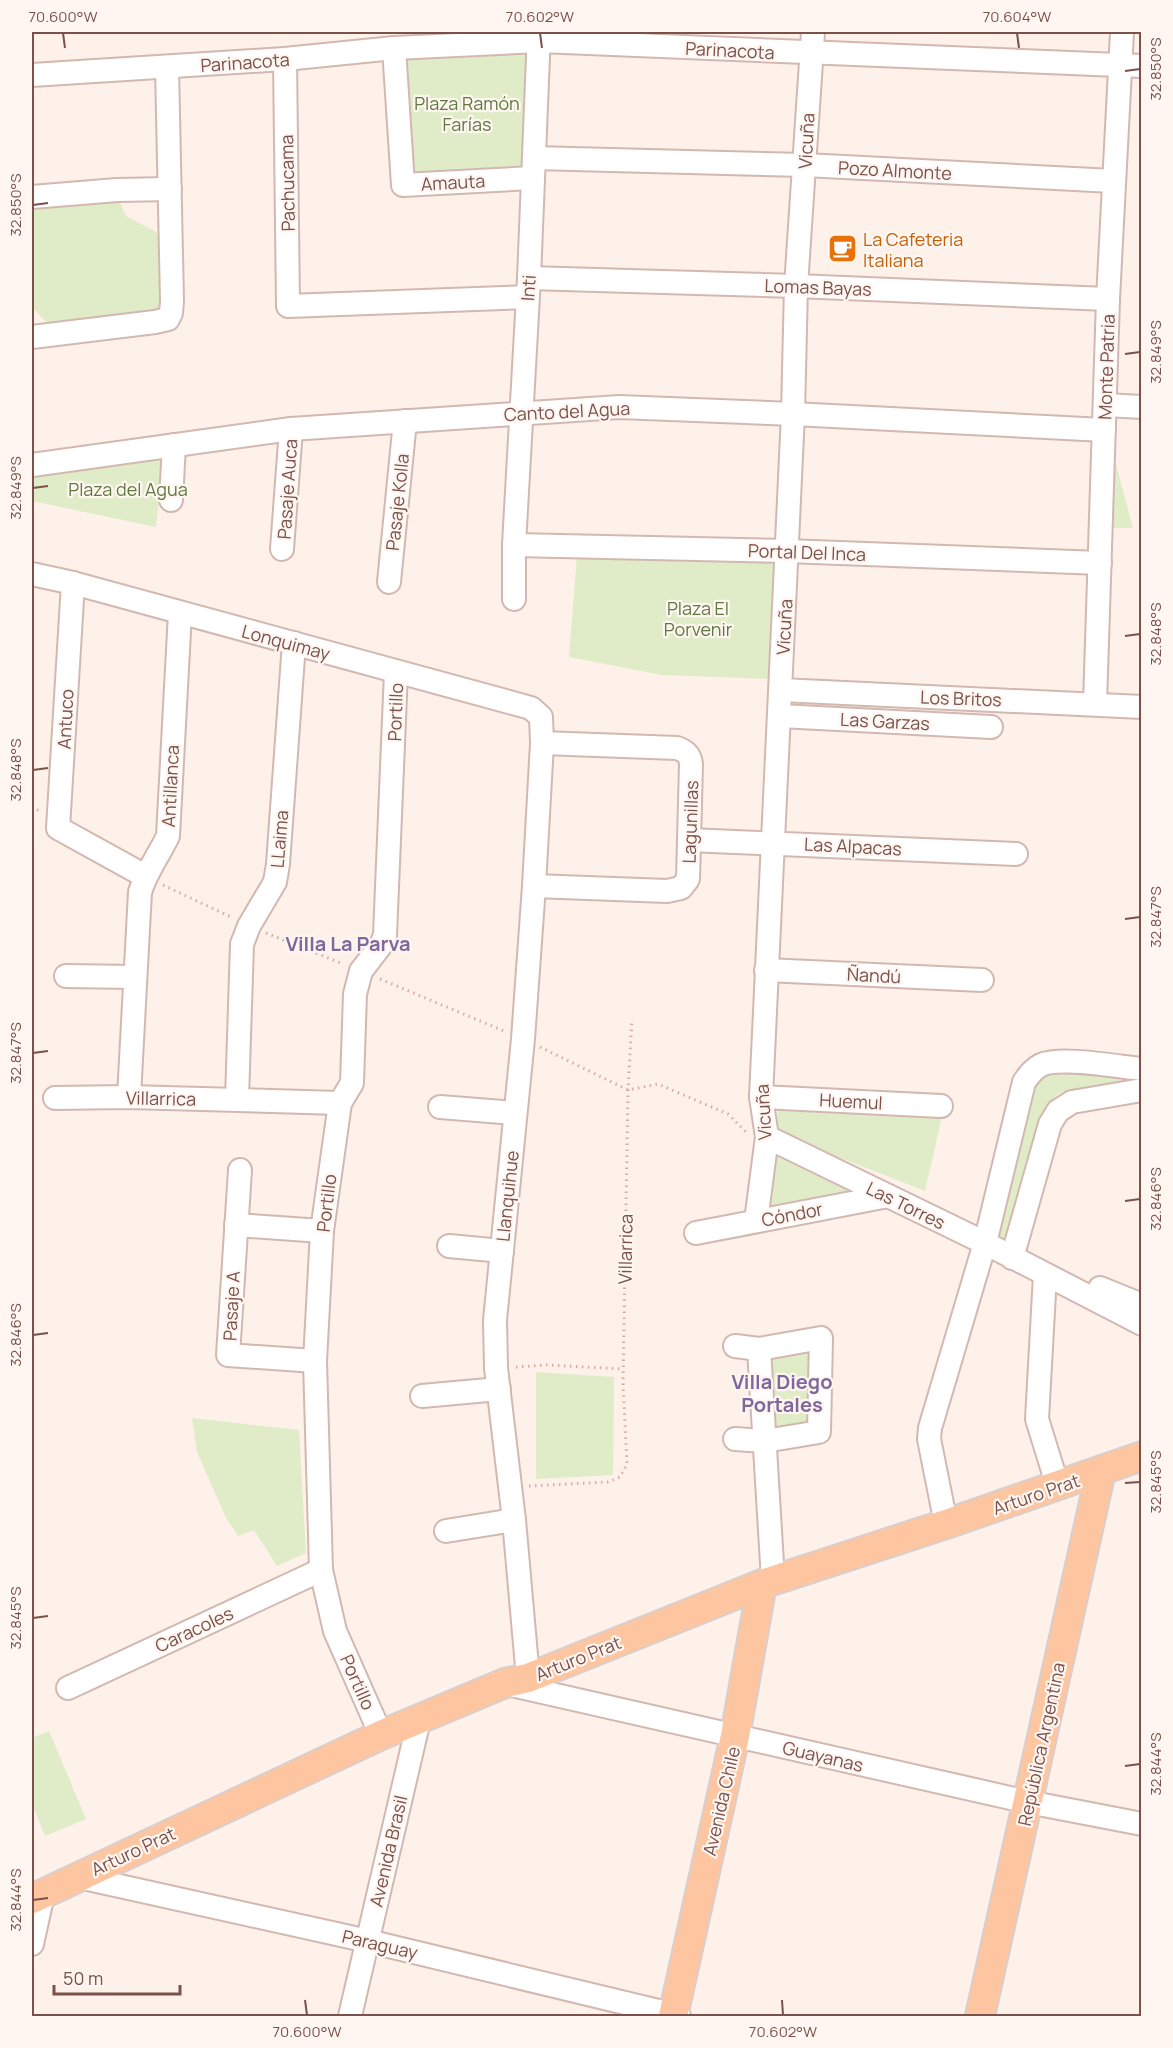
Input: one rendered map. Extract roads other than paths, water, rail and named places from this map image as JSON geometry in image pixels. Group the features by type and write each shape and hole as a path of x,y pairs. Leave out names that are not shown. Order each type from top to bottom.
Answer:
{"main road":[{"name":"Arturo Prat","path":"37,1896 381,1735 516,1681 767,1582 1058,1487 1142,1456"},
{"name":"República Argentina","path":"980,2016 1101,1471"},
{"name":"Avenida Chile","path":"675,2016 767,1582"}],"street":[{"name":"Monte Patria","path":"1095,704 1113,181 1131,65 1122,32"},
{"name":"Parinacota","path":"32,75 285,59 539,36 812,42 1131,65"},
{"name":"Inti","path":"514,599 514,545 539,36"},
{"name":"Vicuña","path":"756,1221 766,1143 761,1097 766,970 780,716 796,286 812,42"},
{"name":"Amauta","path":"394,48 403,185 533,168"},
{"name":"Pachucama","path":"285,59 288,306"},
{"path":"32,337 168,319 171,313 167,67"},
{"name":"Pozo Almonte","path":"533,168 805,165 1113,181"},
{"path":"32,197 117,190 170,189"},
{"name":"Lomas Bayas","path":"288,306 528,288 796,286 1108,299"},
{"path":"1105,405 1142,407"},
{"name":"Canto del Agua","path":"32,465 291,429 619,407 1104,430"},
{"name":"Pasaje Kolla","path":"389,582 405,421"},
{"name":"Pasaje Auca","path":"282,549 291,429"},
{"path":"171,500 174,445"},
{"name":"Portal Del Inca","path":"514,545 787,551 1100,563"},
{"name":"Lonquimay","path":"32,574 73,583 531,708 538,713"},
{"name":"Antuco","path":"73,583 58,828 145,876"},
{"name":"Antillanca","path":"129,1097 140,892 145,876 168,836 180,613"},
{"name":"LLaima","path":"237,1099 242,944 249,926 275,882 294,644"},
{"name":"Portillo","path":"381,1735 334,1631 321,1570 315,1361 322,1231 340,1103 352,1083 355,994 361,971 386,935 396,672"},
{"name":"Los Britos","path":"781,690 1142,707"},
{"name":"Llanquihue","path":"516,1681 514,1520 497,1379 495,1320 523,1039 534,886 542,743 542,722 538,713"},
{"name":"Las Garzas","path":"780,716 991,727"},
{"name":"Lagunillas","path":"534,886 667,891 681,888 688,879 691,764 684,750 542,743"},
{"name":"Las Alpacas","path":"689,840 1016,854"},
{"name":"Ñandú","path":"766,970 982,980"},
{"path":"66,976 135,977"},
{"path":"946,1524 929,1439 930,1428 985,1243 1024,1082 1032,1071 1043,1064 1066,1061 1142,1069"},
{"path":"1012,1258 1050,1124 1058,1111 1072,1102 1142,1090"},
{"name":"Villarrica","path":"55,1098 129,1097 340,1103"},
{"name":"Huemul","path":"761,1097 941,1106"},
{"path":"440,1107 515,1113"},
{"name":"Las Torres","path":"766,1143 888,1196 1142,1324"},
{"name":"Pasaje A","path":"240,1170 228,1355 315,1361"},
{"name":"Cóndor","path":"696,1233 888,1196"},
{"path":"236,1225 322,1231"},
{"path":"449,1246 502,1251"},
{"path":"1045,1275 1037,1419 1058,1487"},
{"name":"Las Torres","path":"1045,1275 1069,1275 1142,1305"},
{"path":"735,1346 759,1348 821,1338 819,1432 765,1441 735,1439"},
{"path":"759,1348 765,1441 767,1582"},
{"path":"422,1396 497,1379"},
{"path":"446,1531 514,1520"},
{"name":"Caracoles","path":"68,1688 321,1570"},
{"name":"Guayanas","path":"516,1681 735,1736 1028,1802 1142,1824"},
{"name":"Avenida Brasil","path":"350,2016 419,1720"},
{"name":"Paraguay","path":"79,1877 368,1941 675,2016"},
{"path":"32,1944 37,1896"}],"place":[{"name":"La Cafeteria Italiana","path":"842,249"}],"district":[{"name":"Villa La Parva","path":"348,943"},
{"name":"Villa Diego Portales","path":"782,1392"}],"park label":[{"name":"Plaza Ramón Farías","path":"467,113"},
{"name":"Plaza del Agua","path":"128,489"},
{"name":"Plaza El Porvenir","path":"698,618"}]}
